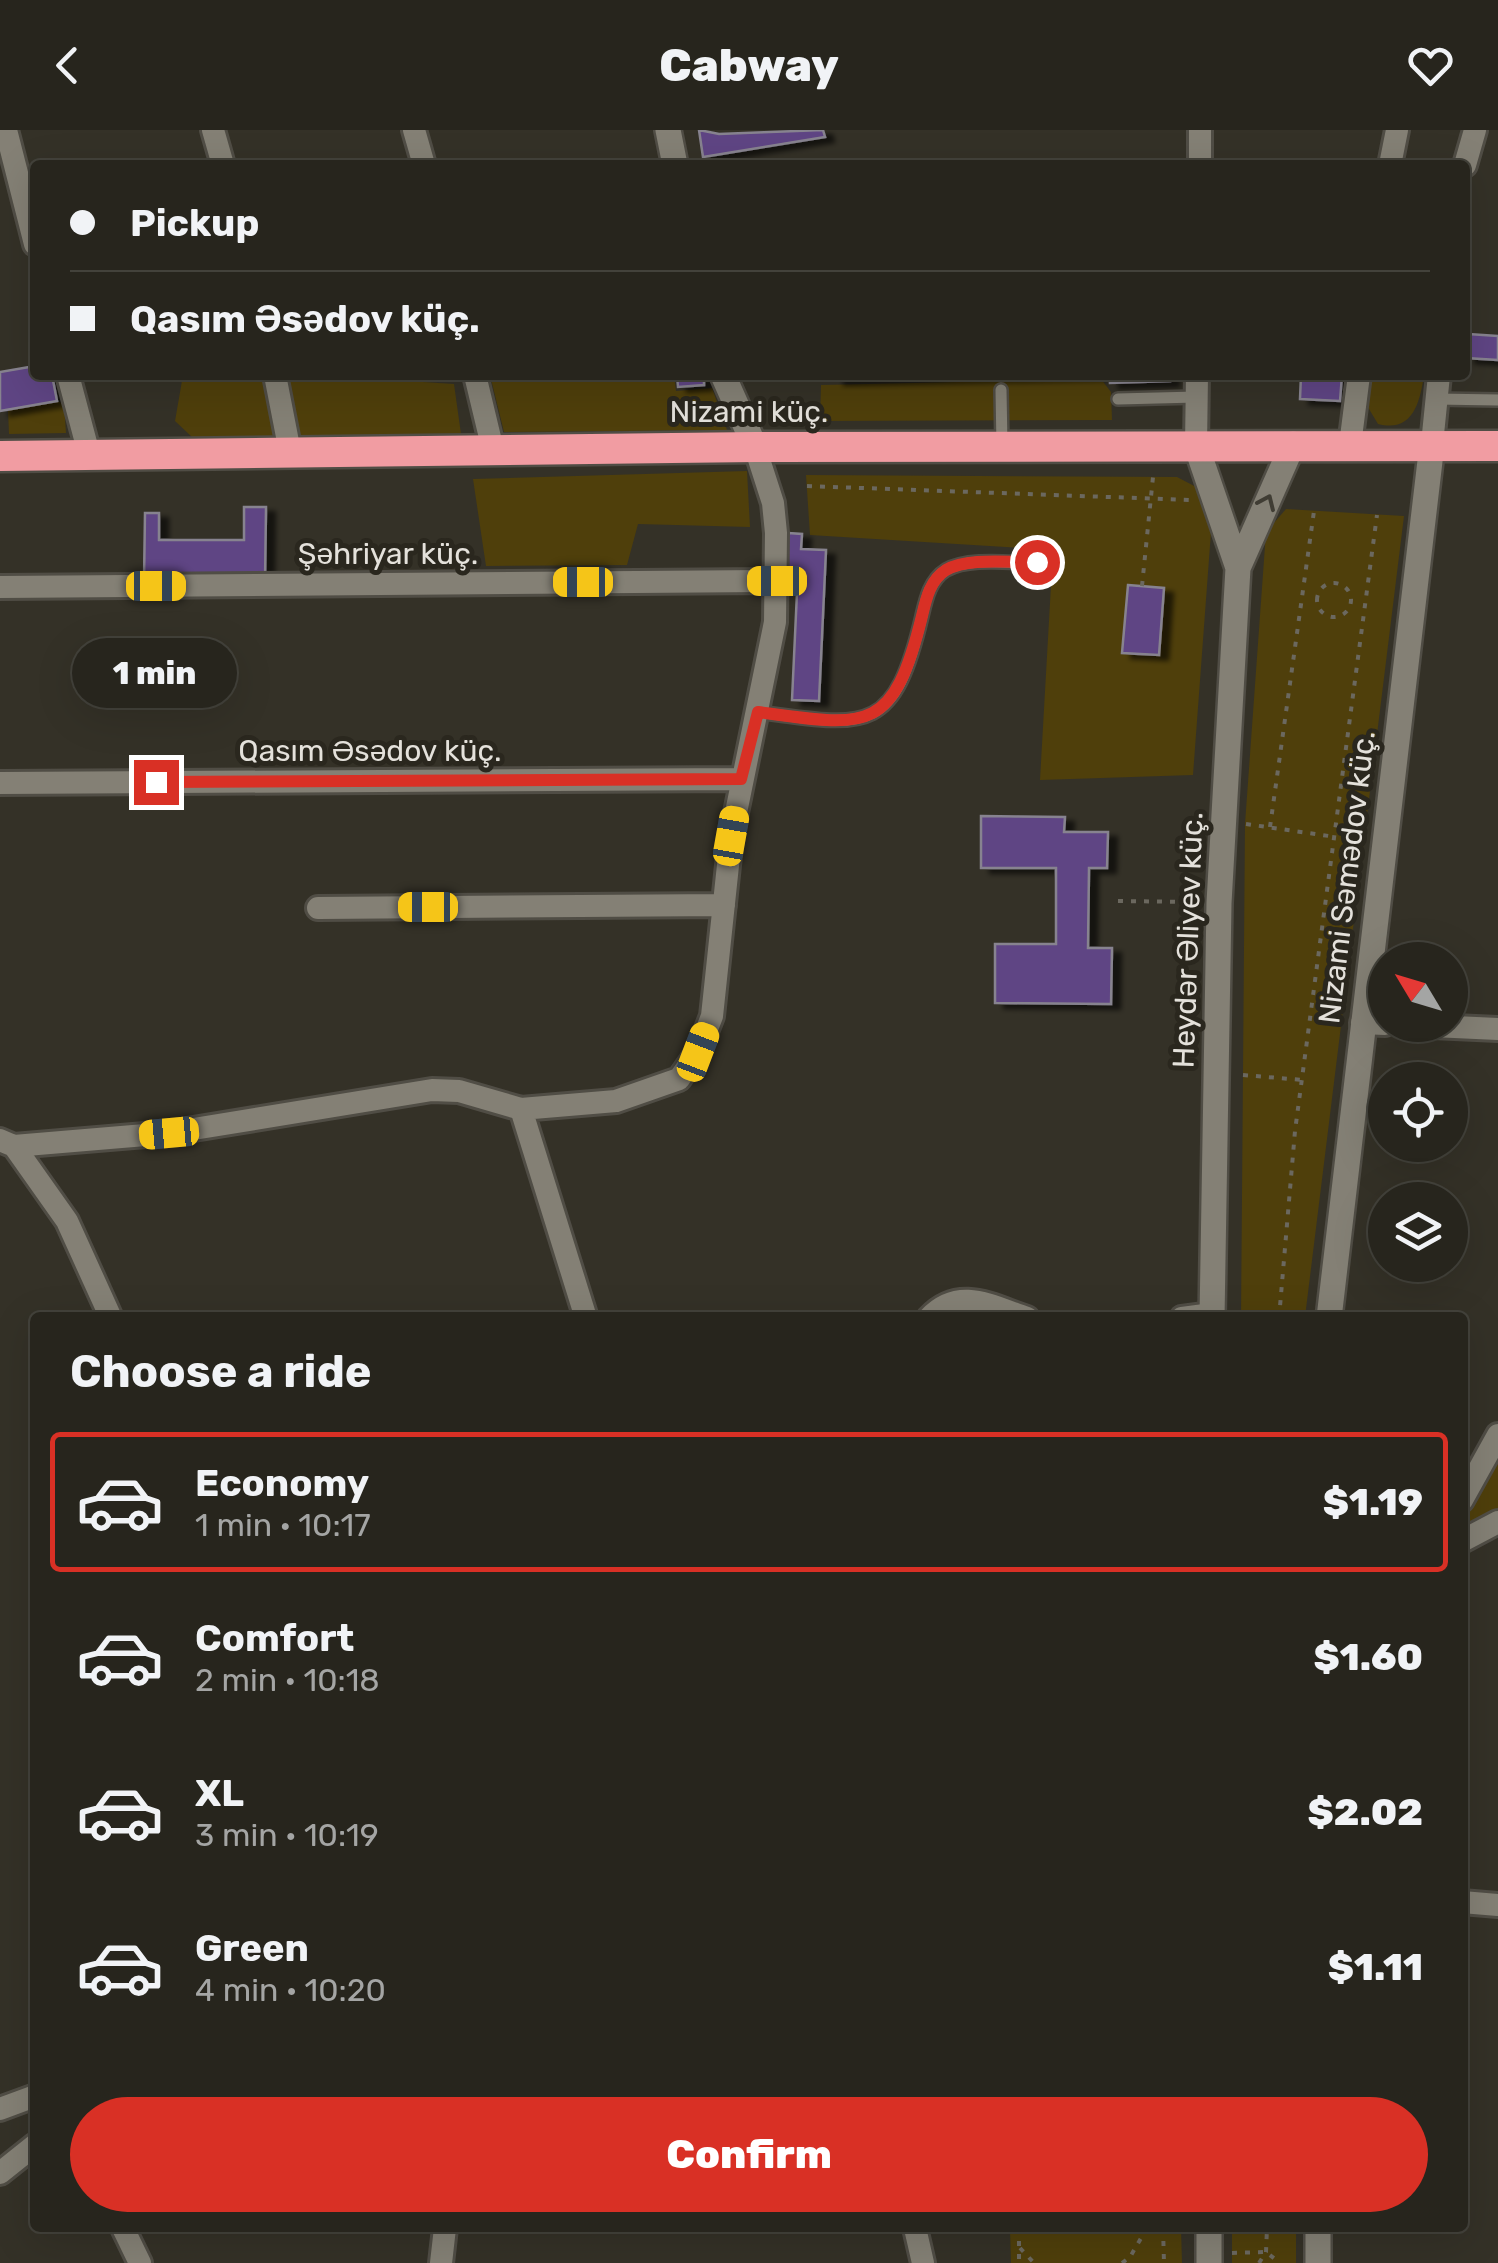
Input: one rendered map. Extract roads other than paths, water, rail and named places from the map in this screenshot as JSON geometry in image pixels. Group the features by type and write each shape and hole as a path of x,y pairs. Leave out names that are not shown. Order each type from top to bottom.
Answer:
{"highway":[{"name":"Nizami küç.","path":"0,456 755,447 1498,446"}],"main road":[{"path":"668,130 674,160"},
{"path":"725,380 755,447"},
{"path":"1238,568 1294,444"},
{"name":"Nizami Səmədov küç.","path":"1382,942 1432,444"},
{"path":"1196,445 1238,568"},
{"name":"Heydər Əliyev küç.","path":"1212,1312 1219,902 1238,568"},
{"name":"Nizami Səmədov küç.","path":"1330,1312 1371,1042"},
{"path":"1211,2232 1221,2258"},
{"path":"1318,2232 1318,2263"}],"street":[{"path":"6,130 30,224"},
{"path":"213,130 222,160"},
{"path":"414,130 423,160"},
{"path":"1200,130 1200,160"},
{"path":"1391,160 1397,130"},
{"path":"1466,160 1474,130"},
{"path":"69,380 89,454"},
{"path":"276,380 290,452"},
{"path":"476,380 493,450"},
{"path":"1350,445 1358,380"},
{"path":"1432,444 1438,380"},
{"path":"1196,386 1196,445"},
{"path":"7,1143 169,1133 432,1090 460,1092 522,1109 616,1100 679,1078 698,1052 712,1016 741,779 773,636 777,581 772,502 755,447"},
{"name":"Şəhriyar küç.","path":"0,587 777,581"},
{"name":"Qasım Əsədov küç.","path":"0,783 741,779"},
{"path":"318,908 724,905"},
{"path":"1468,1027 1498,1028"},
{"path":"522,1109 584,1312"},
{"path":"7,1143 67,1221 107,1312"},
{"path":"935,1312 942,1304 962,1297 1009,1312"},
{"path":"1468,1489 1498,1435"},
{"path":"1468,1538 1498,1522"},
{"path":"1468,1902 1498,1905"},
{"path":"0,2109 30,2098"},
{"path":"0,2173 30,2150"},
{"path":"125,2232 140,2263"},
{"path":"441,2263 445,2232"},
{"path":"916,2232 923,2263"}],"lane":[{"path":"1118,399 1196,386"},
{"path":"1001,390 1002,446"},
{"path":"1436,399 1498,400"},
{"path":"758,712 840,723 871,717 902,682 928,590 941,572 958,564 1037,562"}]}
